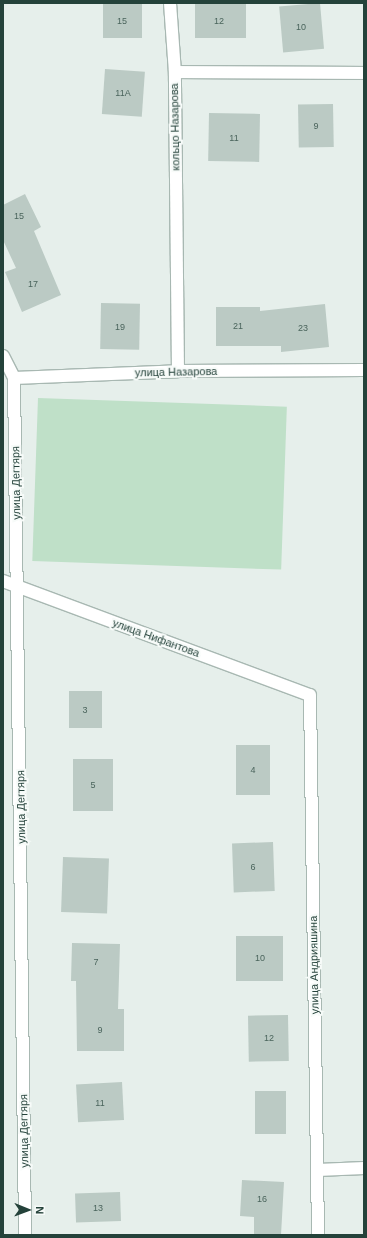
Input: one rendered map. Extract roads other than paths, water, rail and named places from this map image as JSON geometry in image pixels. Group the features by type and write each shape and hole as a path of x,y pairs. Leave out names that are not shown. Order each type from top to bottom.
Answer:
{"street":[{"path":"170,3 175,72"},
{"name":"кольцо Назарова","path":"178,371 175,72 364,73"},
{"path":"3,356 14,378"},
{"name":"улица Назарова","path":"14,378 178,371 364,370"},
{"name":"улица Дегтяря","path":"14,378 26,1235"},
{"name":"улица Нифантова","path":"3,580 310,695"},
{"name":"улица Андрияшина","path":"310,695 318,1235"},
{"path":"318,1170 364,1168"}]}
